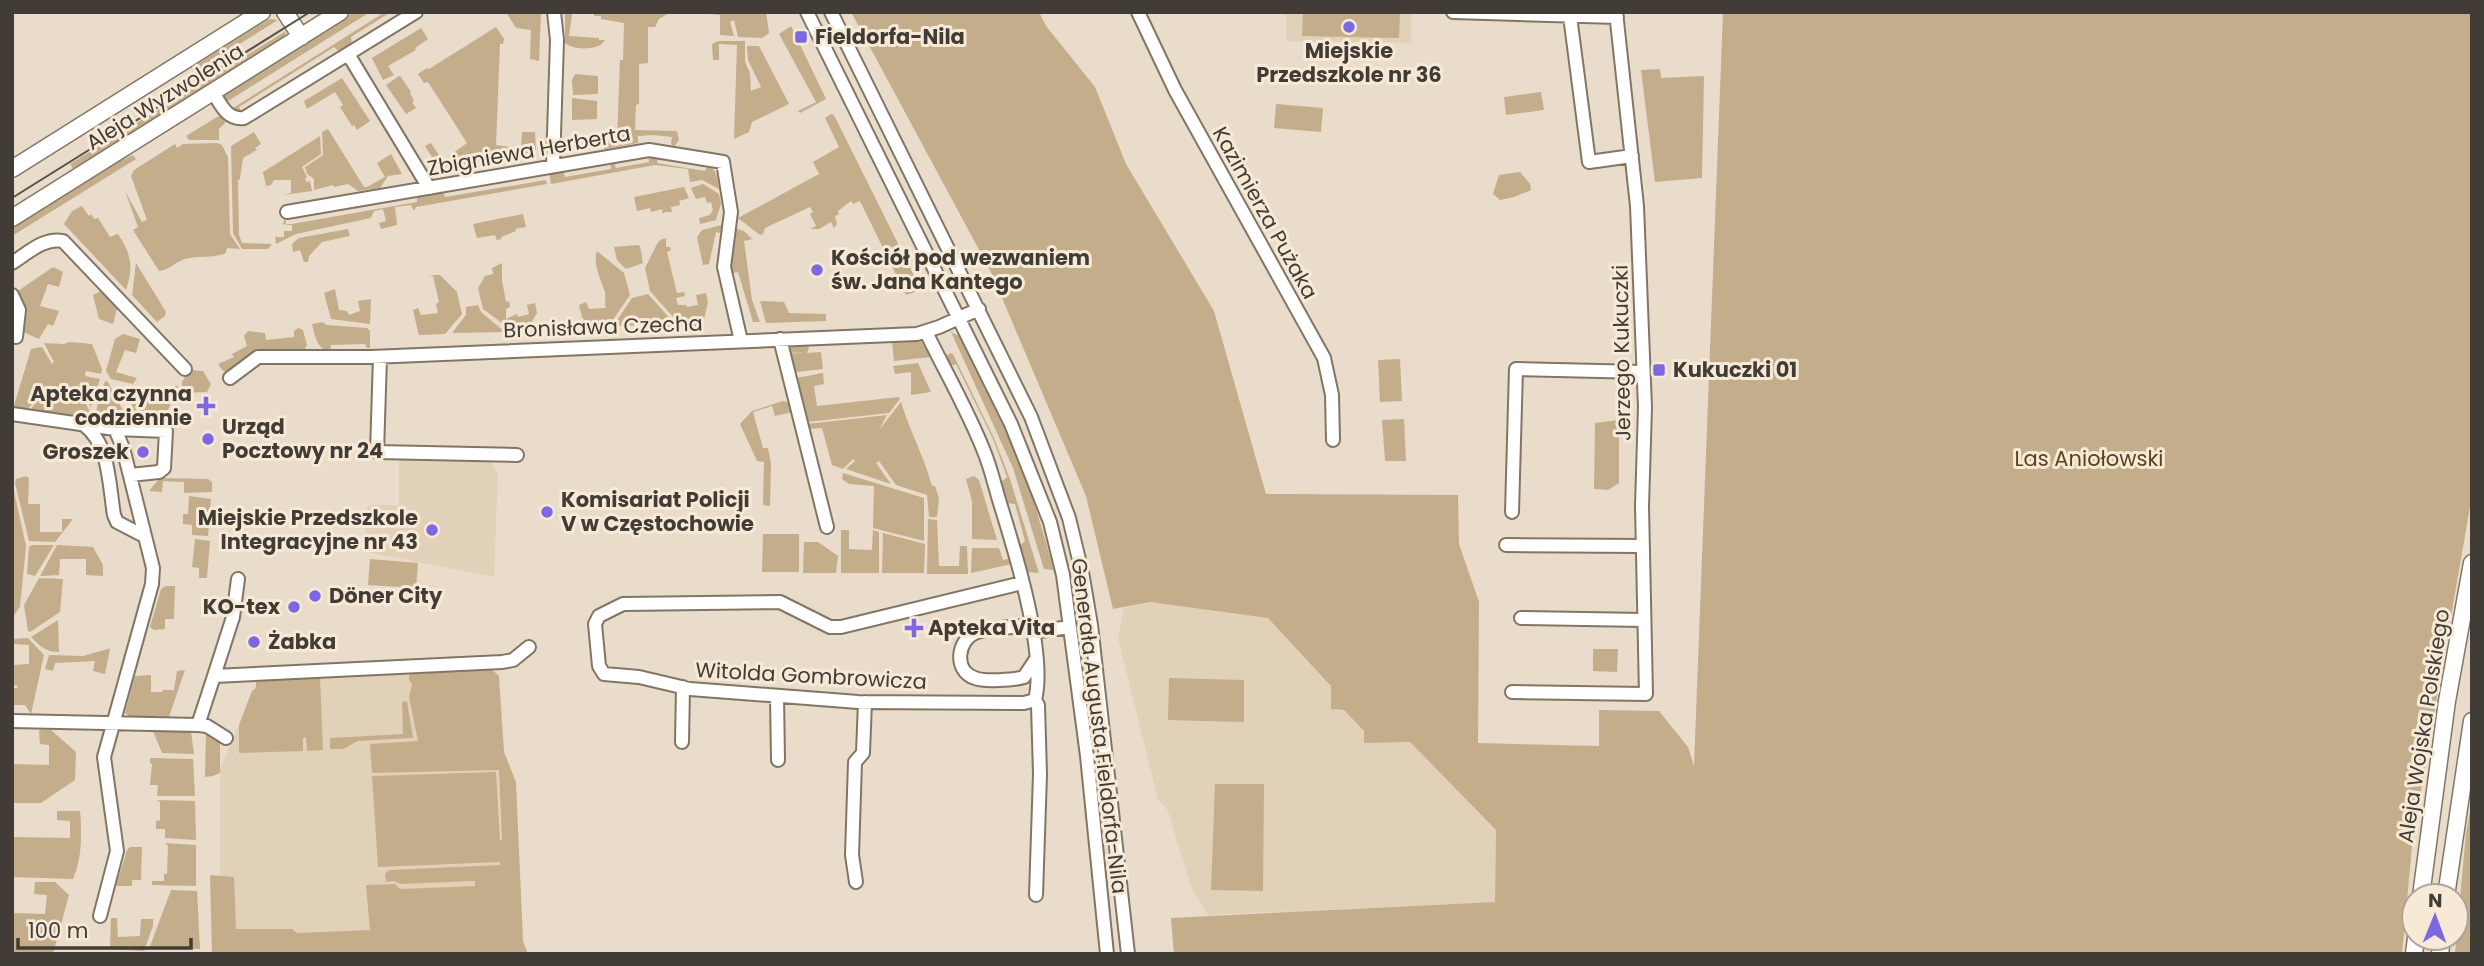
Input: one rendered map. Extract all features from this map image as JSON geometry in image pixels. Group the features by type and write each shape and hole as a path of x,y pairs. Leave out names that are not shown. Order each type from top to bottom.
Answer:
{"main road":[{"name":"Aleja Wyzwolenia","path":"12,169 262,12"},
{"path":"285,12 302,37"},
{"name":"Aleja Wyzwolenia","path":"12,218 340,12"},
{"name":"Aleja Wojska Polskiego","path":"2423,882 2445,715 2472,563"},
{"path":"2448,882 2472,721"}],"street":[{"path":"213,92 228,115 239,119 416,12"},
{"path":"553,166 557,40 554,12"},
{"name":"Generała Augusta Fieldorfa-Nila","path":"807,12 1011,424 1050,522 1063,575 1070,627 1087,756 1107,954"},
{"name":"Generała Augusta Fieldorfa-Nila","path":"831,12 1031,417 1069,518 1091,625 1128,954"},
{"name":"Kazimierza Pużaka","path":"1138,12 1175,90 1324,358 1332,396 1333,440"},
{"path":"1453,12 1616,15"},
{"name":"Jerzego Kukuczki","path":"1512,692 1646,694 1643,372 1637,206 1616,15"},
{"path":"1570,16 1589,162 1632,156"},
{"path":"348,54 429,188"},
{"name":"Zbigniewa Herberta","path":"286,212 649,150 723,162 730,212 724,268 741,341"},
{"path":"12,263 44,242 63,240 185,369"},
{"path":"12,295 19,310 16,337"},
{"name":"Bronisława Czecha","path":"230,378 258,357 380,357 926,332 979,309"},
{"path":"926,332 983,449 1022,583 1032,629 1038,689 1035,700 1038,705 1040,774 1036,895"},
{"path":"780,339 827,527"},
{"path":"380,357 377,452 517,455"},
{"path":"1512,512 1516,369 1643,372"},
{"path":"12,414 115,429 166,430 164,468 159,472 130,475"},
{"path":"83,424 94,433 101,444 117,522 144,536"},
{"path":"100,916 117,851 104,757 152,584 153,568 130,475 115,429"},
{"path":"1506,545 1643,546"},
{"path":"198,725 233,617 238,579"},
{"name":"Witolda Gombrowicza","path":"1022,583 841,627 830,626 780,602 623,604 599,616 595,624 599,666 604,674 639,677 683,687 777,696 865,702 1024,703 1035,700"},
{"path":"1521,618 1644,620"},
{"path":"1036,659 1024,677 979,679 967,673 959,658 965,639 976,632 1070,627"},
{"path":"214,676 502,662 513,660 529,647"},
{"path":"682,743 683,687"},
{"path":"777,696 778,760"},
{"path":"856,883 852,855 855,762 863,753 865,702"},
{"path":"12,720 198,725 216,730 226,738"}],"shaded area":[{"name":"Miejskie Przedszkole nr 36","path":"1286,12 1411,12 1411,43 1286,41"},
{"name":"Miejskie Przedszkole Integracyjne nr 43","path":"399,459 489,460 498,473 494,577 366,552 367,507 399,505"},
{"path":"1150,602 1269,618 1331,686 1332,709 1344,710 1364,731 1410,742 1496,830 1495,902 1208,915 1191,887 1168,811 1158,799 1118,638 1124,608"},
{"path":"488,667 507,767 523,943 220,954 220,769 259,678"}],"green space":[{"path":"354,12 370,12 225,103 222,97 225,93"},
{"path":"385,12 391,12 351,37 352,46 341,53 334,47 239,107 241,116 230,110"},
{"path":"506,12 541,12 539,61 530,59 531,30 516,28"},
{"path":"568,12 572,15 569,36 599,38 605,40 602,44 583,48 565,43 565,14"},
{"path":"594,12 671,12 659,19 655,27 648,27 648,63 639,64 639,104 636,105 635,130 677,131 679,140 674,147 671,144 672,137 653,135 638,136 638,143 605,149 598,143 598,140 617,141 624,23 601,19 601,16 594,16"},
{"path":"692,12 766,12 769,33 762,38 738,37 734,20 730,22 734,36 720,35 720,15"},
{"name":"Las Aniołowski","path":"851,12 1039,12 1046,26 1095,87 1126,164 1214,311 1266,494 1458,495 1459,544 1479,602 1478,743 1599,746 1599,710 1659,711 1688,747 1694,766 1723,12 2472,12 2472,495 2413,836 2409,882 2400,882 2402,954 1174,954 1171,918 1495,902 1496,830 1410,742 1364,743 1364,731 1344,710 1331,709 1331,686 1268,618 1150,602 1113,609 1086,496 991,272"},
{"name":"Miejskie Przedszkole nr 36","path":"1303,12 1400,12 1399,38 1302,36"},
{"path":"269,19 278,20 195,72 191,68"},
{"path":"791,26 826,99 800,113 798,111 816,102 779,34"},
{"path":"496,27 504,39 503,44 500,44 496,145 518,148 521,146 522,132 535,132 536,150 439,168 425,146 431,143 444,163 467,143 428,82 424,83 418,74"},
{"path":"421,28 428,39 415,48 416,50 388,66 394,75 383,80 372,58"},
{"path":"286,31 284,39 74,170 70,164"},
{"path":"718,41 745,41 745,62 750,73 751,91 761,87 748,60 747,46 759,46 789,104 752,122 749,132 734,139 737,45 719,44 719,60 713,60 712,44"},
{"path":"1660,69 1661,78 1704,76 1702,178 1655,182 1641,70"},
{"path":"575,74 598,76 598,94 573,95 572,80"},
{"path":"399,76 411,92 416,108 406,114 386,85"},
{"path":"342,78 370,121 357,130 340,107 343,105 335,92 307,109 304,101"},
{"path":"1541,92 1544,110 1506,115 1504,97"},
{"path":"572,98 597,101 597,119 572,120"},
{"path":"1276,104 1323,108 1321,132 1274,128"},
{"path":"222,114 225,123 219,129 219,140 189,140 186,136"},
{"path":"834,115 921,290 906,295 860,201 853,204 851,201 838,211 834,228 831,222 819,229 810,229 816,226 810,214 813,212 810,207 765,228 760,235 738,218 819,174 813,162 839,147 825,118"},
{"path":"328,129 364,187 385,177 377,163 391,154 402,174 388,176 380,188 358,191 348,184 314,190 314,179 307,174 305,167 323,155 322,132"},
{"path":"254,132 261,144 255,148 257,150 243,158 238,180 239,235 242,243 272,244 268,249 242,249 233,233 231,146"},
{"path":"320,136 321,154 302,167 312,191 283,195 291,193 291,180 274,180 271,185 266,186 263,172"},
{"path":"175,144 177,148 183,144 222,145 228,157 230,234 240,249 227,248 226,253 221,255 185,259 159,271 133,230 138,227 125,191 142,222 147,220 131,176 134,170"},
{"path":"648,154 658,154 657,163 705,171 707,166 711,167 719,189 702,180 690,182 688,169 655,165 551,184 549,171 563,169 565,177 611,169 610,160 614,160 616,168 649,162"},
{"path":"133,155 136,159 12,236 12,225 104,168"},
{"path":"1520,172 1530,184 1531,190 1500,200 1493,194 1499,175"},
{"path":"546,180 547,184 416,207 414,211 411,205 395,207 397,225 381,229 379,223 386,221 383,209 374,211 371,218 296,234 276,244 275,237 284,237 284,231 292,231 292,225 288,225 417,202 417,196 443,191 445,197"},
{"path":"703,184 719,194 721,204 716,220 700,224 699,218 710,215 713,210 711,202 707,203 705,197 696,199 691,188"},
{"path":"684,187 689,198 679,201 680,205 671,207 672,212 663,214 662,209 651,212 650,208 637,211 634,197"},
{"path":"82,206 89,216 91,214 94,219 98,218 110,237 118,234 122,241 130,267 126,290 64,224 72,211"},
{"path":"523,214 526,227 515,229 516,231 497,241 495,235 477,238 473,224"},
{"path":"724,226 724,234 716,232 709,264 703,265 697,237 702,230"},
{"path":"734,228 744,231 752,239 744,241 752,300 760,322 753,322 738,272 729,274"},
{"path":"348,229 350,236 322,242 309,256 308,262 304,262 300,250 293,252 292,244 299,238"},
{"path":"666,238 666,247 671,250 667,252 677,293 684,292 685,296 676,298 678,305 698,305 696,295 706,293 708,302 702,327 683,328 650,291 645,268 657,244"},
{"path":"640,246 643,263 626,269 617,260 614,247"},
{"path":"597,251 624,273 630,295 608,327 591,328 582,317 579,305 586,302 589,309 606,308 605,292 597,267"},
{"path":"136,263 166,312 157,322 132,295"},
{"path":"502,263 506,302 509,301 510,307 506,309 506,319 517,314 518,317 529,314 527,305 535,303 537,313 526,332 514,332 483,309 478,288 485,276 493,274 492,268"},
{"path":"53,267 63,272 59,287 48,284 40,306 59,311 53,326 48,324 39,339 21,331 15,293"},
{"path":"429,275 440,275 457,292 462,314 445,334 419,335 418,332 413,310 418,308 421,315 438,313 436,304 439,302 433,276"},
{"path":"335,289 339,310 347,311 349,315 360,311 358,301 371,299 370,324 331,319 324,293"},
{"path":"103,290 118,305 113,324 99,319 93,295"},
{"path":"648,294 674,323 675,328 613,326 632,298"},
{"path":"760,301 784,302 789,313 826,314 826,321 766,323"},
{"path":"478,305 481,312 505,332 452,333 466,315 466,307"},
{"path":"322,322 327,325 367,328 370,331 370,348 365,344 331,345 330,352 322,348 312,324"},
{"path":"298,328 303,330 307,345 304,351 255,351 226,371 218,364 234,357 232,354 247,346 244,336 248,331 265,333 266,340 294,337 294,331"},
{"path":"951,332 962,337 1017,455 1029,485 1054,570 1044,569 1013,468"},
{"path":"123,334 140,339 136,353 125,350 116,372 137,378 133,384 111,379 106,371 115,339"},
{"path":"892,341 921,341 931,357 894,361"},
{"path":"44,343 92,344 102,369 101,374 86,371 85,376 100,379 91,407 81,394 90,412 88,419 29,412 42,393 25,412 13,409 31,349 42,347 52,364 54,362"},
{"path":"806,344 809,348 807,353 821,352 823,369 796,372 789,354 803,352 788,353 788,346"},
{"path":"951,353 994,438 1010,479 1039,573 1025,572 1019,546 1025,541 1015,504 1006,503 1000,483 1007,477 993,439 956,364 949,366 944,357"},
{"path":"1400,359 1402,401 1380,402 1378,360"},
{"path":"918,363 931,392 911,395 911,372 895,374 893,366"},
{"path":"189,370 203,371 211,384 207,392 182,393 182,382"},
{"path":"823,373 824,384 814,386 817,406 900,399 889,413 807,422 796,378"},
{"path":"105,381 126,416 123,422 94,417"},
{"path":"178,386 176,393 172,393 168,409 159,418 128,422 135,391 162,398 166,387"},
{"path":"783,401 790,403 792,412 775,416 772,406 753,412 763,448 768,448 771,464 770,506 763,505 764,462 757,461 740,424 752,411"},
{"path":"901,402 939,498 937,517 929,517 927,495 896,485 879,461 876,463 891,484 846,469 855,461 853,459 843,469 832,465 822,428 810,429 807,424 887,415 879,430"},
{"path":"1404,419 1406,461 1385,461 1382,420"},
{"path":"1619,420 1619,483 1608,490 1594,489 1595,423"},
{"path":"843,473 924,498 924,541 873,528 874,486 849,484 842,479"},
{"path":"26,476 29,478 28,504 40,504 40,532 62,532 62,519 73,519 55,542 29,541 15,483 16,479"},
{"path":"974,476 979,480 997,540 972,539 972,501 966,479"},
{"path":"160,478 208,479 212,482 212,492 184,493 184,482 163,481 162,492 149,491"},
{"path":"12,482 26,546 20,607 12,618"},
{"path":"189,496 211,499 208,536 192,535 192,525 183,524 183,514 188,514"},
{"path":"928,519 937,520 939,566 959,566 960,546 967,546 968,574 927,574"},
{"path":"841,530 849,530 849,549 872,550 873,530 879,532 879,573 841,573"},
{"path":"883,533 925,544 924,573 882,573"},
{"path":"763,534 799,534 799,572 762,572"},
{"path":"195,539 210,541 207,578 199,578 199,568 192,567"},
{"path":"804,542 818,542 838,556 836,573 803,573"},
{"path":"54,545 35,576 27,574 29,547"},
{"path":"57,545 93,547 103,565 103,576 86,575 86,559 60,559 59,575 40,576"},
{"path":"972,548 999,548 1003,560 1011,558 1012,564 971,573"},
{"path":"370,559 418,563 416,588 368,585"},
{"path":"39,578 63,579 60,612 30,632 24,605"},
{"path":"175,586 174,619 165,619 165,629 154,630 150,627 161,589"},
{"path":"58,620 59,652 50,651 31,637"},
{"path":"28,638 44,655 31,714 25,705 12,705 12,688 18,686 12,685 12,665 29,664 29,645 14,644 14,639"},
{"path":"110,649 105,674 93,671 95,661 55,663 53,671 45,669 49,655 83,656"},
{"path":"1593,649 1618,649 1617,672 1593,671"},
{"path":"488,666 499,676 504,752 516,782 523,941 528,954 212,954 210,875 234,877 236,929 292,929 297,933 370,930 366,885 395,884 400,889 475,886 475,881 400,884 394,881 386,882 385,874 389,870 500,865 500,862 378,867 372,776 496,772 502,840 499,770 372,773 370,744 418,741 409,697 412,684 409,680 410,671"},
{"path":"185,670 169,717 129,716 125,713 135,676 151,675 151,692 162,692 174,690 177,671"},
{"path":"320,677 323,750 307,751 306,737 303,738 303,751 239,753 239,725 252,691 256,688 256,678"},
{"path":"1169,678 1244,680 1244,722 1168,720"},
{"path":"407,701 413,738 358,741 343,749 330,749 330,738 403,734 402,702"},
{"path":"41,730 51,730 76,752 75,780 41,803 12,803 12,764 49,765 49,745 40,744"},
{"path":"153,731 191,732 194,754 162,753"},
{"path":"206,731 220,743 220,773 205,777"},
{"path":"150,758 193,759 195,796 157,796 158,785 150,785"},
{"path":"1215,784 1264,784 1263,891 1211,890"},
{"path":"157,800 195,801 196,840 165,838 165,829 156,829 156,821 160,820 160,802"},
{"path":"2472,800 2472,954 2455,954 2470,952 2470,882 2462,882"},
{"path":"57,811 80,811 81,846 73,879 12,877 12,837 70,838 70,821 57,820"},
{"path":"165,843 196,845 196,886 152,885 152,881 164,881 164,874 167,874 168,846"},
{"path":"130,847 142,847 141,880 132,880 132,886 116,886 127,850"},
{"path":"35,882 55,882 69,895 53,954 12,954 12,913 45,914 47,895 34,894"},
{"path":"171,890 197,891 200,949 149,949"},
{"path":"111,918 117,918 118,937 140,936 141,919 153,919 144,951 110,949"}],"tram line":[{"path":"12,198 310,12"}],"place":[{"name":"Miejskie Przedszkole nr 36","path":"1349,27"},
{"name":"Fieldorfa-Nila","path":"801,37"},
{"name":"Kościół pod wezwaniem św. Jana Kantego","path":"817,270"},
{"name":"Kukuczki 01","path":"1659,370"},
{"name":"Apteka czynna codziennie","path":"206,406"},
{"name":"Urząd Pocztowy nr 24","path":"208,439"},
{"name":"Groszek","path":"143,452"},
{"name":"Komisariat Policji V w Częstochowie","path":"547,512"},
{"name":"Miejskie Przedszkole Integracyjne nr 43","path":"432,530"},
{"name":"Döner City","path":"315,596"},
{"name":"KO-tex","path":"294,607"},
{"name":"Apteka Vita","path":"914,628"},
{"name":"Żabka","path":"254,642"}]}
